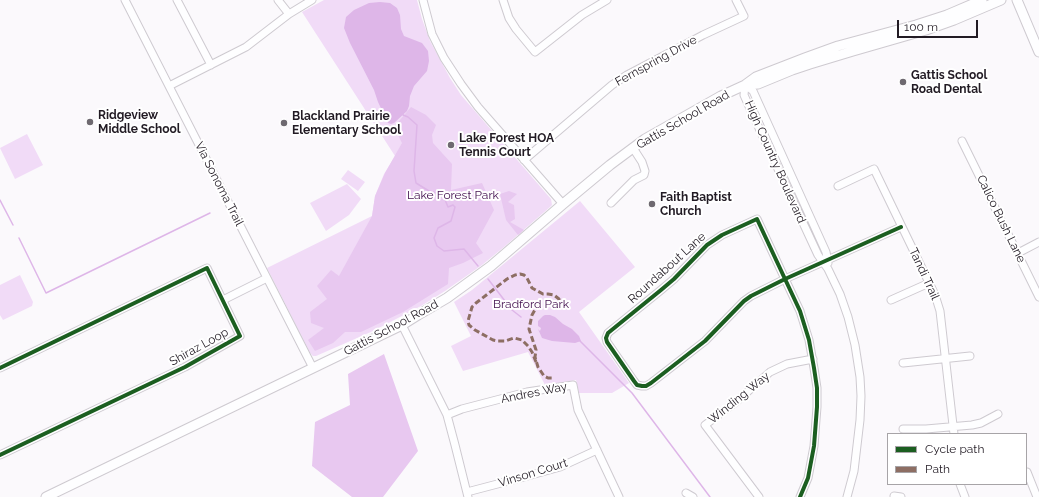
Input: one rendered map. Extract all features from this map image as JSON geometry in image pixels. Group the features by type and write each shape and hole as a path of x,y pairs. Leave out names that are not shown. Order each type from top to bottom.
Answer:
{"main road":[{"name":"Gattis School Road","path":"46,497 402,325 447,298 492,266 562,204 645,139 721,96 746,85 756,77 838,46 947,15 982,0"},
{"name":"Gattis School Road","path":"746,85 758,84 806,65 926,30 967,15 1001,0"},
{"path":"1017,0 1039,52"}],"street":[{"name":"Via Sonoma Trail","path":"125,0 313,368"},
{"path":"177,0 211,65"},
{"path":"278,0 289,14"},
{"path":"169,86 246,47 289,14 312,0"},
{"path":"423,0 432,34 444,58 478,107 562,204"},
{"path":"503,0 516,29 535,52 582,15 607,0"},
{"name":"Fernspring Drive","path":"524,160 612,85 627,75 703,35 744,16 736,0"},
{"name":"High Country Boulevard","path":"825,261 818,255 744,95 746,85 753,91 826,252 825,261 840,294 855,345 860,377 860,420 854,471 847,497"},
{"name":"Calico Bush Lane","path":"962,141 1039,296"},
{"path":"611,203 634,180 644,174 645,171 642,162 633,148"},
{"path":"775,162 784,159"},
{"name":"Tandi Trail","path":"838,186 874,169 935,295 940,311 953,430"},
{"path":"792,199 800,196"},
{"name":"Roundabout Lane","path":"785,279 757,219 722,235 708,245 666,286 611,329 606,338 607,342 637,384 646,386 705,341 744,301 751,296 785,279 901,227"},
{"path":"1018,253 1039,242"},
{"name":"Shiraz Loop","path":"0,368 207,268 240,336 185,367 0,455"},
{"path":"223,300 267,278"},
{"path":"785,279 804,323 809,340 817,388 814,446 808,478 800,497"},
{"path":"891,300 929,283"},
{"path":"402,325 447,416 467,494"},
{"path":"903,363 970,356"},
{"name":"Winding Way","path":"759,497 705,424 736,402 770,372 786,364 813,359"},
{"name":"Andres Way","path":"447,416 462,409 527,392 573,385 578,410 619,497"},
{"path":"904,430 953,430 981,423 998,414"},
{"name":"Vinson Court","path":"467,494 560,467 597,450"},
{"path":"1027,472 1037,497"},
{"path":"960,485 964,497"},
{"path":"686,493 693,497"}],"green space":[{"name":"Lake Forest Park","path":"324,0 417,0 430,41 461,95 551,199 552,205 482,265 445,291 421,306 373,331 313,356 310,353 267,268 372,216 375,196 384,174 395,156 302,12"},
{"path":"411,107 426,115 436,125 432,135 433,143 452,164 451,190 482,183 494,210 476,243 483,253 449,268 448,284 403,312 361,332 345,332 333,343 315,351 308,340 324,328 311,323 310,312 327,299 317,286 331,270 339,276 372,216 375,196 385,173 402,143 394,127"},
{"path":"27,134 43,165 15,179 0,148"},
{"path":"348,170 365,182 358,191 341,179"},
{"path":"347,184 361,199 349,215 326,231 310,203"},
{"path":"509,191 517,194 508,202 514,205 515,219 510,222 524,230 518,235 506,220 500,194"},
{"name":"Bradford Park","path":"580,201 635,267 579,312 629,383 612,393 579,393 576,380 545,385 528,352 463,371 451,346 471,336 454,302 472,290"},
{"path":"20,275 33,302 32,306 3,320 0,315 0,285"},
{"path":"384,354 418,451 383,497 352,497 312,466 315,422 350,405 348,374"}],"shaded area":[{"path":"369,3 390,3 397,8 400,15 401,29 404,36 422,43 428,51 429,61 427,71 414,86 407,111 391,124 388,123 344,28 346,17 354,10"},
{"path":"545,315 555,317 572,329 579,336 581,341 575,343 552,341 542,338 538,329 540,331 541,328 538,326 538,321"}],"waterway":[{"path":"403,113 403,115 408,117 417,125 414,171 416,183 429,191 443,195 448,207 453,205 455,207 451,221 438,228 434,238 437,246 444,251 464,249 478,266"},
{"path":"0,200 13,225"},
{"path":"19,238 46,293 210,213"},
{"path":"488,279 512,310 521,317"},
{"path":"580,341 632,393 710,497"}],"marked path":[{"path":"536,362 532,352 522,340 514,338 505,341 493,340 475,330 469,325 468,321 472,307 476,303 507,279 515,275 524,275 532,288 543,294 554,295 559,299 558,304 544,304 536,308 532,315 529,329 536,350 535,357 538,367 544,376 552,378"}],"cycle path":[{"path":"800,497 808,478 814,446 817,407 817,388 814,368 809,340 800,311 785,279 757,219 722,235 707,245 674,279 608,333 606,338 607,342 637,385 646,386 705,341 744,301 751,296 785,279 901,227"},
{"path":"0,368 207,268 240,336 185,367 0,455"}],"place":[{"name":"Gattis School Road Dental","path":"903,82"},
{"name":"Ridgeview Middle School","path":"90,122"},
{"name":"Blackland Prairie Elementary School","path":"284,123"},
{"name":"Lake Forest HOA Tennis Court","path":"451,145"},
{"name":"Faith Baptist Church","path":"652,204"}]}
